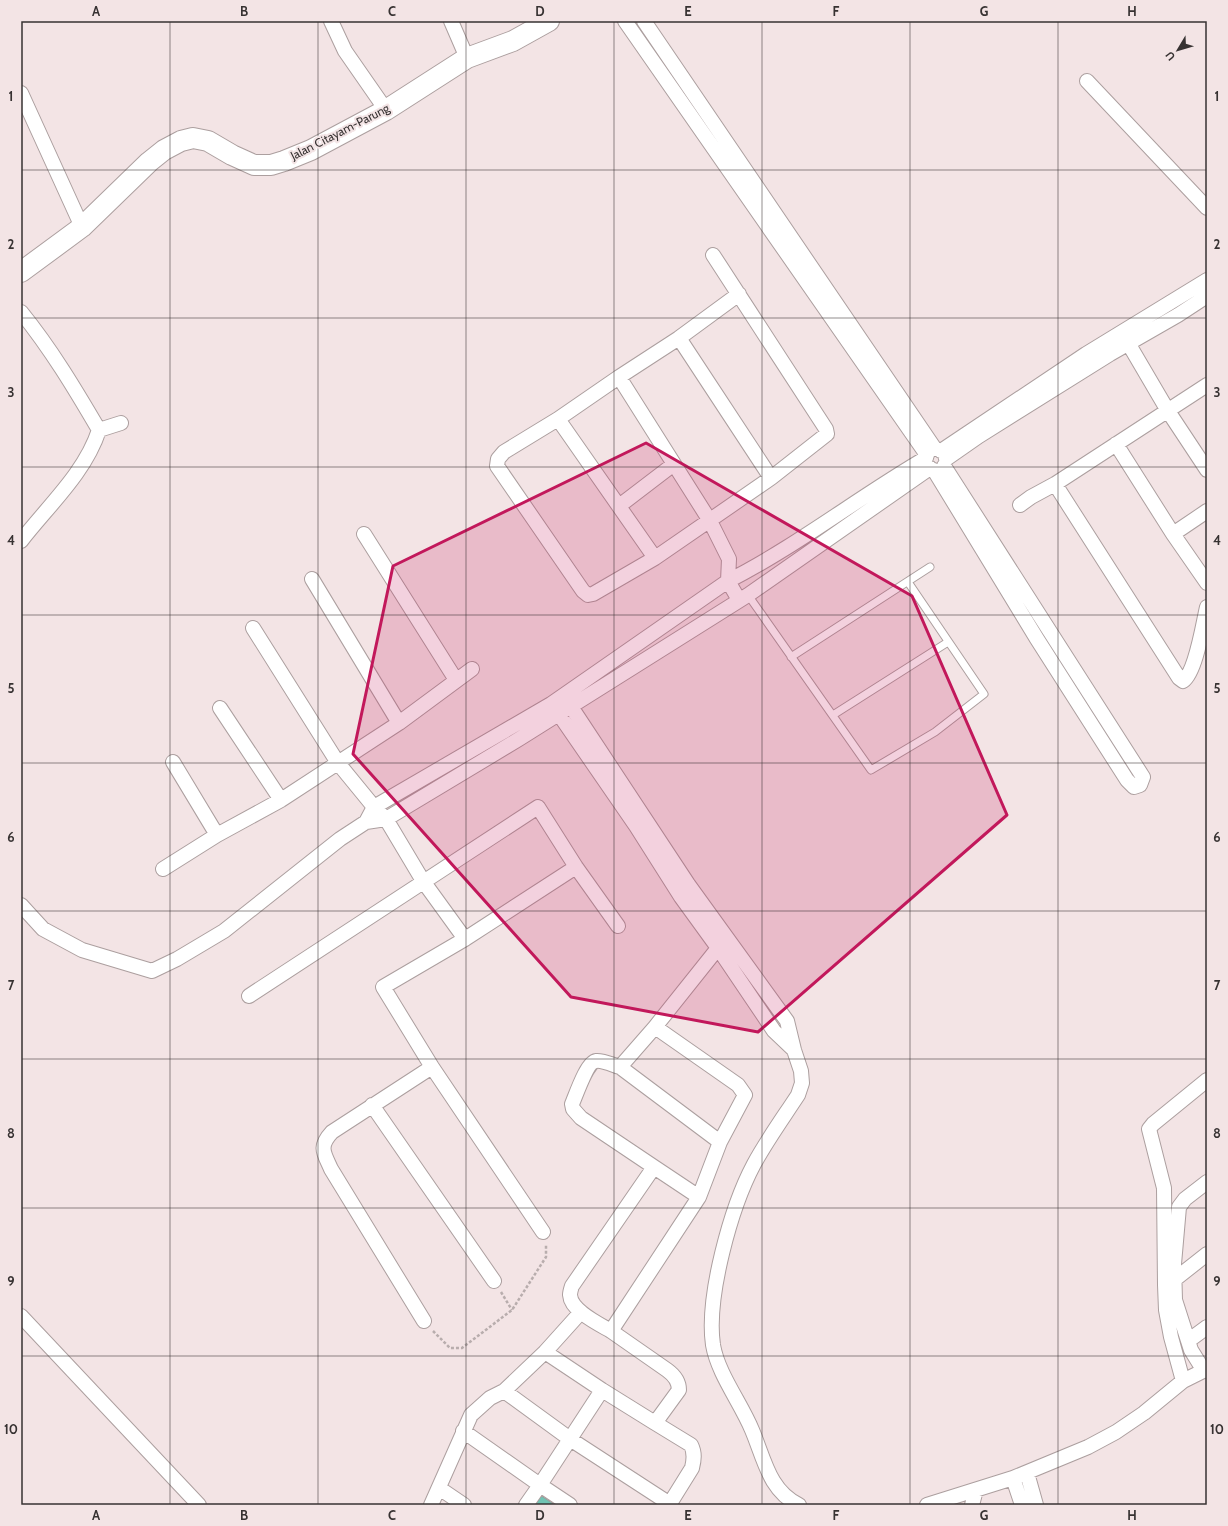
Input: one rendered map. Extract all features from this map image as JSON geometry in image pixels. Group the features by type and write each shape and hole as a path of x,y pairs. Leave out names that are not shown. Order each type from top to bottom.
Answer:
{"main road":[{"name":"Jalan Citayam-Parung","path":"21,272 82,227 149,162 164,150 181,141 193,138 208,141 232,155 254,165 271,165 311,150 386,110 467,58 513,41 549,21"}],"street":[{"path":"331,21 345,51 386,110"},
{"path":"451,21 467,58"},
{"path":"625,21 935,459 1037,639 1127,780 1134,787 1140,786 1143,777 935,459 644,21"},
{"path":"1088,81 1207,208"},
{"path":"21,93 82,227"},
{"path":"713,255 739,294 827,432 827,434 771,478 710,521 655,558 593,594 588,595 583,591 497,466 498,459 504,452 558,419 679,338 739,294"},
{"path":"1125,338 1207,280"},
{"path":"366,822 374,807 561,705 578,700 744,598 935,459 1079,358 1178,315 1207,296"},
{"path":"21,312 38,333 56,360 99,430 94,447 66,487 21,541"},
{"path":"679,338 771,478"},
{"path":"1125,338 1168,411 1207,470"},
{"path":"619,377 710,521 729,560 728,582 744,598"},
{"path":"1020,505 1031,497 1055,484 1207,385"},
{"path":"558,419 655,558"},
{"path":"99,430 121,423"},
{"path":"1116,444 1173,534 1207,583"},
{"path":"21,905 43,929 82,950 152,971 177,959 224,931 340,839 366,822 386,819 561,705 728,582 756,567 898,474 935,459"},
{"path":"618,506 674,464"},
{"path":"1055,484 1179,678 1183,681 1186,679 1193,667 1207,608"},
{"path":"1173,534 1207,511"},
{"path":"364,534 456,680"},
{"path":"729,560 756,567 766,581"},
{"path":"312,579 399,723"},
{"path":"253,628 338,763 374,807 386,819 423,881 465,939"},
{"path":"164,869 217,835 281,800 338,763 399,723 472,668"},
{"path":"561,705 681,897 718,948 774,1031 794,1050"},
{"path":"561,705 787,1021 801,1071 802,1083 798,1096 754,1163 738,1201 720,1265 715,1287 712,1315 713,1346 722,1372 752,1430 766,1469 782,1494 799,1505"},
{"path":"220,708 281,800"},
{"path":"173,762 217,835"},
{"path":"249,996 538,807 576,867 618,926"},
{"path":"544,1232 432,1067 383,987 465,939 576,867"},
{"path":"620,1066 655,1027 718,948"},
{"path":"611,1331 699,1197 720,1142 745,1095 738,1085 655,1027"},
{"path":"699,1197 580,1118 573,1109 572,1104 588,1068 592,1062 597,1060 620,1066 720,1142"},
{"path":"424,1322 358,1216 324,1154 323,1146 325,1139 332,1132 432,1067"},
{"path":"1183,1381 1166,1310 1164,1188 1149,1129 1153,1124 1207,1080"},
{"path":"372,1105 494,1282"},
{"path":"654,1167 572,1286 570,1296 573,1304 581,1312 667,1370 677,1380 679,1390 655,1423"},
{"path":"927,1505 1013,1478 1088,1447 1116,1432 1144,1414 1183,1381 1206,1370 1191,1350 1175,1300 1174,1264 1179,1207 1185,1199 1207,1182"},
{"path":"1174,1280 1207,1254"},
{"path":"431,1505 471,1415 490,1398 504,1391 545,1352 581,1312"},
{"path":"21,1316 199,1505"},
{"path":"1188,1341 1207,1327"},
{"path":"504,1391 570,1439 670,1505 692,1468 694,1450 691,1445 602,1390 545,1352"},
{"path":"526,1505 602,1390"},
{"path":"464,1431 570,1505"},
{"path":"1027,1472 1036,1505"},
{"path":"1013,1478 1022,1505"},
{"path":"439,1488 464,1505"},
{"path":"972,1505 976,1490"}],"lane":[{"path":"791,657 930,567"},
{"path":"744,598 791,657 871,770 935,732 984,694 908,582"},
{"path":"833,715 948,642"}],"path":[{"path":"424,1322 450,1348 462,1348 512,1310 546,1257"},
{"path":"494,1282 512,1310"}],"highlighted area":[{"path":"646,443 912,596 1007,815 758,1032 571,997 353,754 393,566"}],"building":[{"path":"537,1493 555,1505 534,1505"}]}
